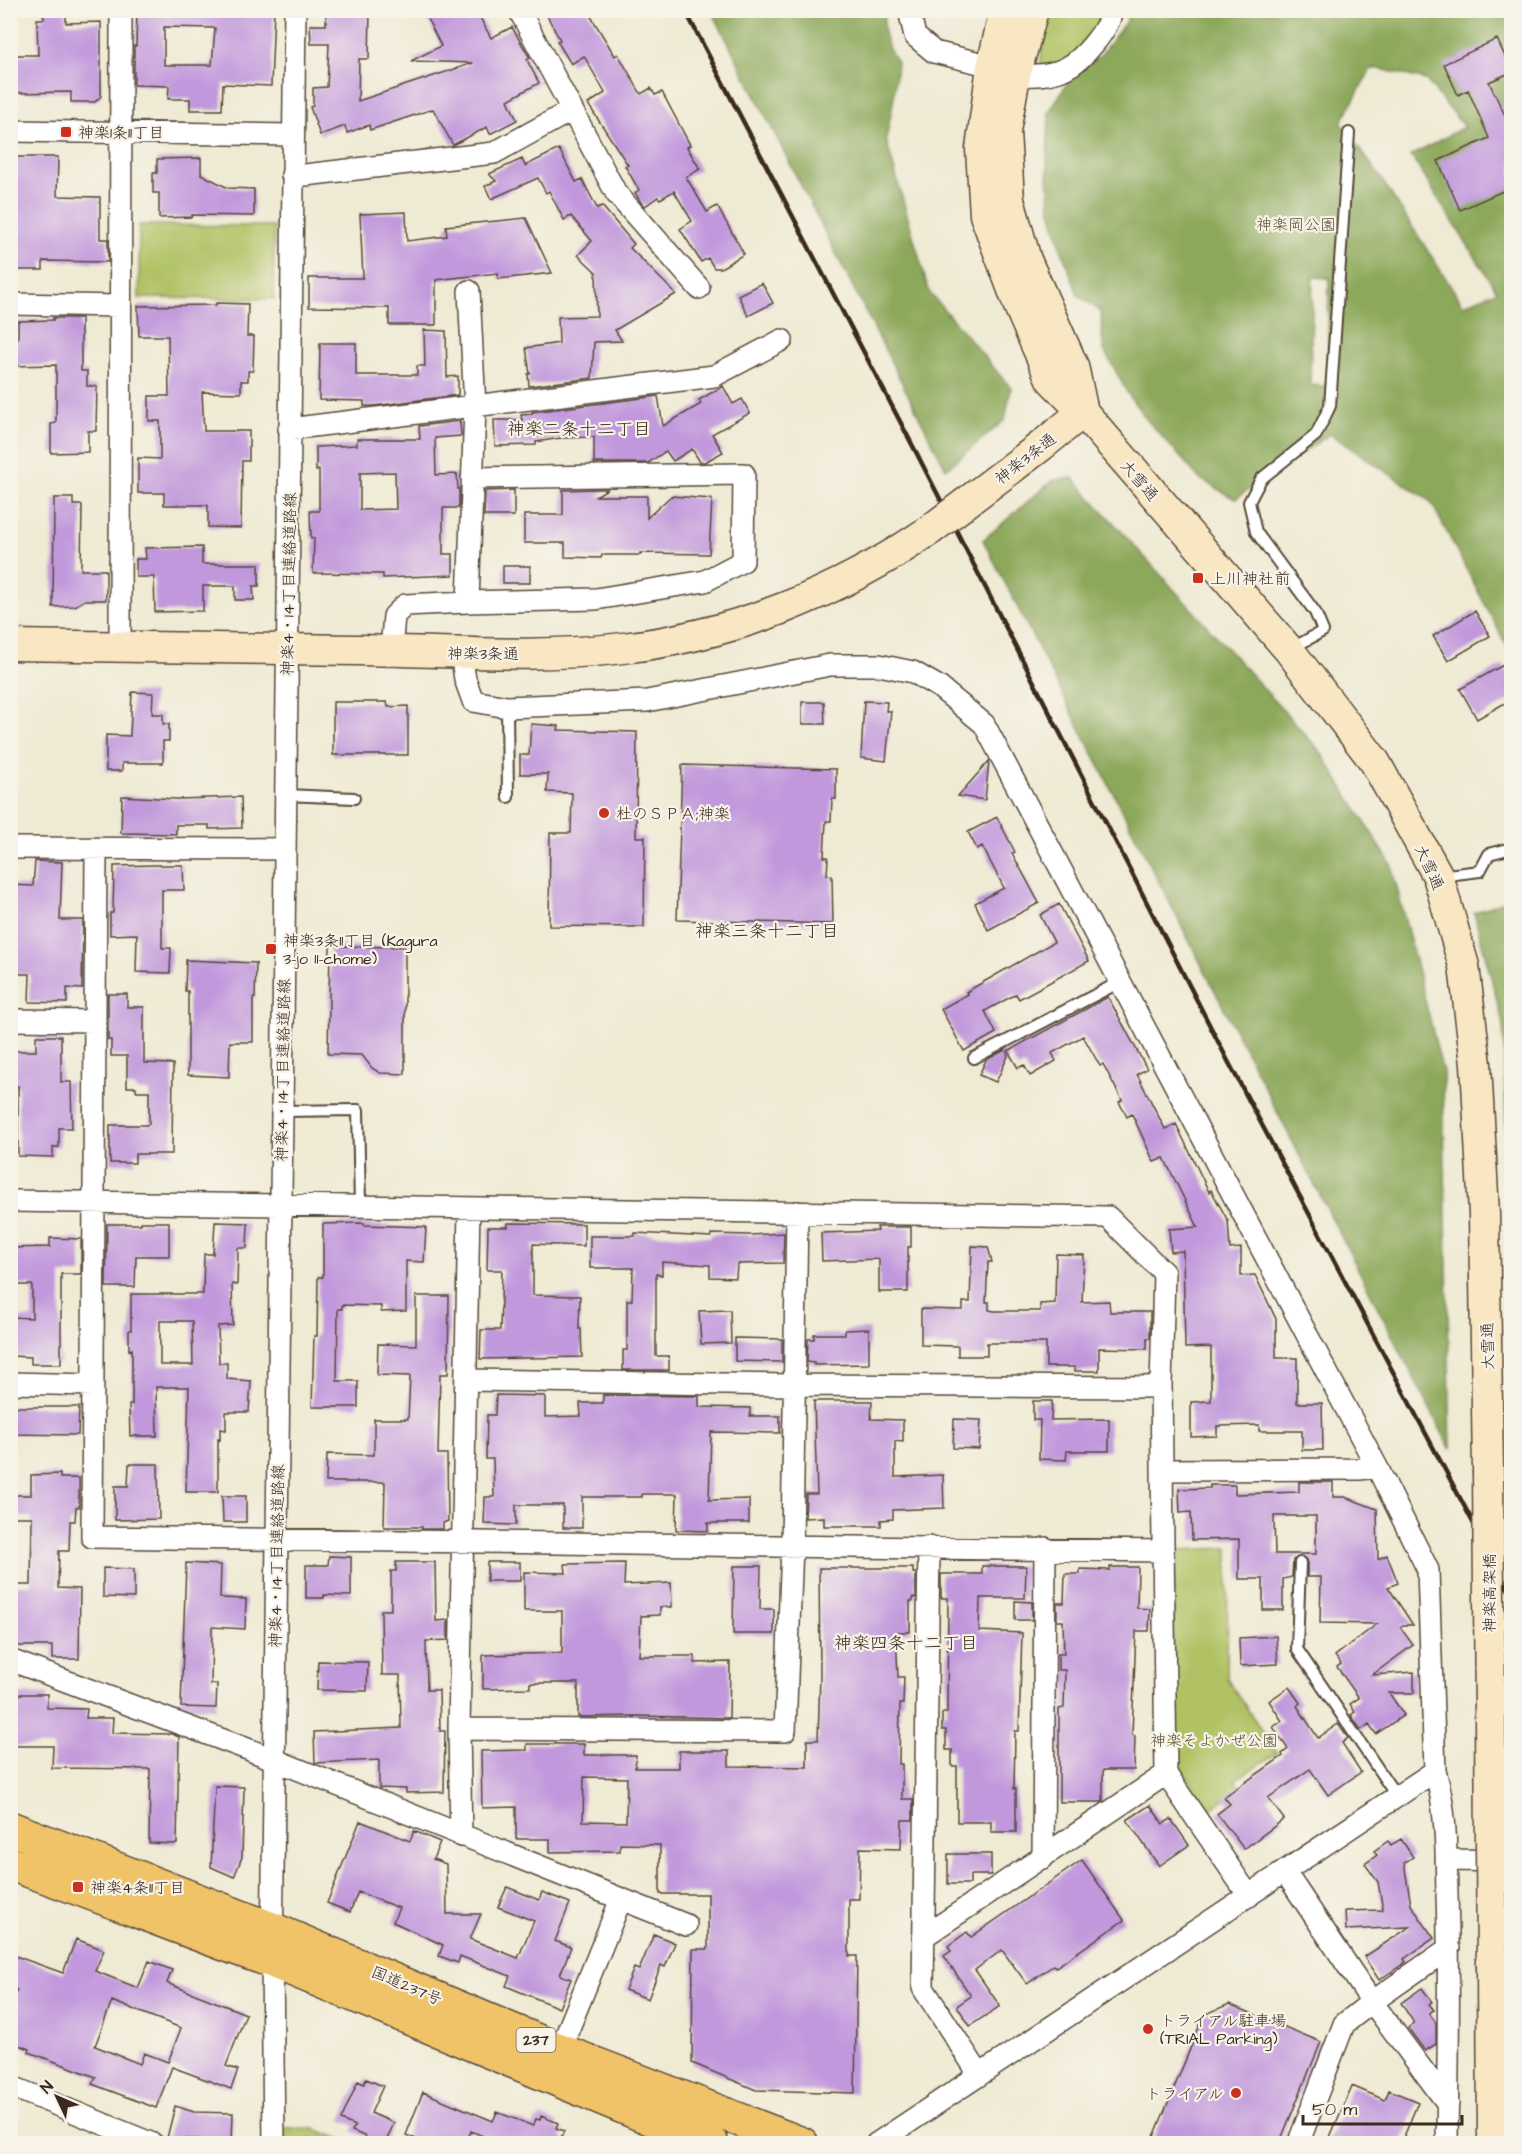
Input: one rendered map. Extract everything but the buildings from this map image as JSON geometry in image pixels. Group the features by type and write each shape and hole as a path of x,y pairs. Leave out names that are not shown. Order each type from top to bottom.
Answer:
{"highway":[{"name":"国道237号","path":"10,1828 272,1929 554,2064 712,2144"},
{"name":"国道237号","path":"10,1864 78,1887 229,1947 554,2064 802,2144"}],"main road":[{"name":"大雪通","path":"1003,71 1005,10"},
{"name":"大雪通","path":"1033,10 1003,71 981,149 985,215 1018,306 1051,379 1083,412 1289,650 1375,762 1438,876 1464,966 1498,1270 1488,1471"},
{"name":"神楽3条通","path":"10,645 287,648 461,653 559,652 624,648 697,634 769,615 842,583 891,557 930,530 1083,412"},
{"name":"神楽高架橋","path":"1488,1471 1493,2144"}],"street":[{"path":"120,647 121,10"},
{"name":"神楽4・14丁目連絡道路線","path":"274,2144 272,1929 295,10"},
{"path":"519,10 616,193 699,288"},
{"path":"909,10 915,36 934,52 1003,71 1040,75 1066,68 1090,49 1110,19 1112,10"},
{"path":"292,175 494,153 572,110"},
{"path":"10,131 292,135"},
{"path":"468,602 475,406 469,291"},
{"path":"10,304 120,306"},
{"path":"289,429 714,376 782,340"},
{"path":"391,650 394,616 405,605 596,599 705,580 743,561 744,474 472,478"},
{"path":"461,653 465,679 473,701 507,707 647,701 830,665 879,665 913,672 939,687 984,724 1377,1467 1428,1570 1435,1771 1441,1791 1449,1948 1447,2144"},
{"path":"10,848 285,849"},
{"path":"96,849 92,1538 1163,1551"},
{"path":"10,1020 95,1022"},
{"path":"10,1201 1108,1217 1164,1273 1161,1388 1166,1774 1249,1896"},
{"path":"461,1836 459,1729 470,1208"},
{"path":"459,1729 785,1731 792,1545 796,1212"},
{"path":"467,1380 1161,1388"},
{"path":"10,1383 93,1385"},
{"path":"1163,1470 1377,1467"},
{"path":"928,1547 922,1988 979,2074"},
{"path":"1043,1858 1045,1548"},
{"path":"10,1660 274,1760 686,1925"},
{"path":"876,2144 1435,1771"},
{"path":"923,1937 1166,1774"},
{"path":"1446,1860 1512,1861"},
{"path":"1285,1872 1372,2002 1448,2104"},
{"path":"554,2064 621,1899"},
{"path":"1298,2144 1344,2024 1449,1948"},
{"path":"10,2085 153,2144"}],"lane":[{"path":"1289,650 1323,631 1315,612 1256,532 1249,502 1261,479 1316,435 1330,406 1349,133"},
{"path":"507,707 508,797"},
{"path":"286,795 354,798"},
{"path":"1438,876 1480,871 1489,854 1512,849"},
{"path":"974,1058 1120,982"},
{"path":"282,1111 358,1110 360,1206"},
{"path":"1300,1563 1297,1649 1397,1797"}],"green space":[{"path":"712,11 884,11 884,33 889,49 897,62 894,97 886,140 929,292 1011,388 1005,420 946,469"},
{"path":"1049,11 1112,11 1090,49 1040,75 1043,30"},
{"name":"神楽岡公園","path":"1128,11 1511,11 1511,654 1431,502 1330,434 1235,499 1200,479 1147,420 1128,394 1103,348 1101,312 1078,295 1062,251 1050,207 1047,161 1049,112 1071,77 1100,56 1127,20","holes":["1371,69 1426,80 1464,127 1411,156 1497,291 1463,305 1376,171 1341,123","1313,277 1329,278 1327,386 1310,385"]},
{"path":"139,225 274,226 274,299 139,298"},
{"path":"1073,478 1320,751 1391,864 1443,1072 1451,1450 983,540 1053,480"},
{"path":"1511,898 1512,1191 1508,1191 1503,1023 1474,913"},
{"name":"神楽そよかぜ公園","path":"1228,1548 1227,1679 1277,1753 1235,1780 1240,1789 1209,1810 1171,1754 1175,1550"},
{"path":"312,2128 351,2143 282,2144 283,2129"}],"railway":[{"path":"685,10 916,452 1228,1061 1512,1596"}],"place":[{"name":"神楽1条11丁目","path":"66,132"},
{"name":"上川神社前","path":"1198,578"},
{"name":"杜のＳＰＡ;神楽","path":"604,813"},
{"name":"神楽3条11丁目 (Kagura 3-jo 11-chome)","path":"271,949"},
{"name":"神楽4条11丁目","path":"78,1887"},
{"name":"トライアル駐車場 (TRIAL Parking)","path":"1148,2029"},
{"name":"トライアル","path":"1236,2093"}],"district":[{"name":"神楽二条十二丁目","path":"579,429"},
{"name":"神楽三条十二丁目","path":"767,931"},
{"name":"神楽四条十二丁目","path":"906,1643"}]}
